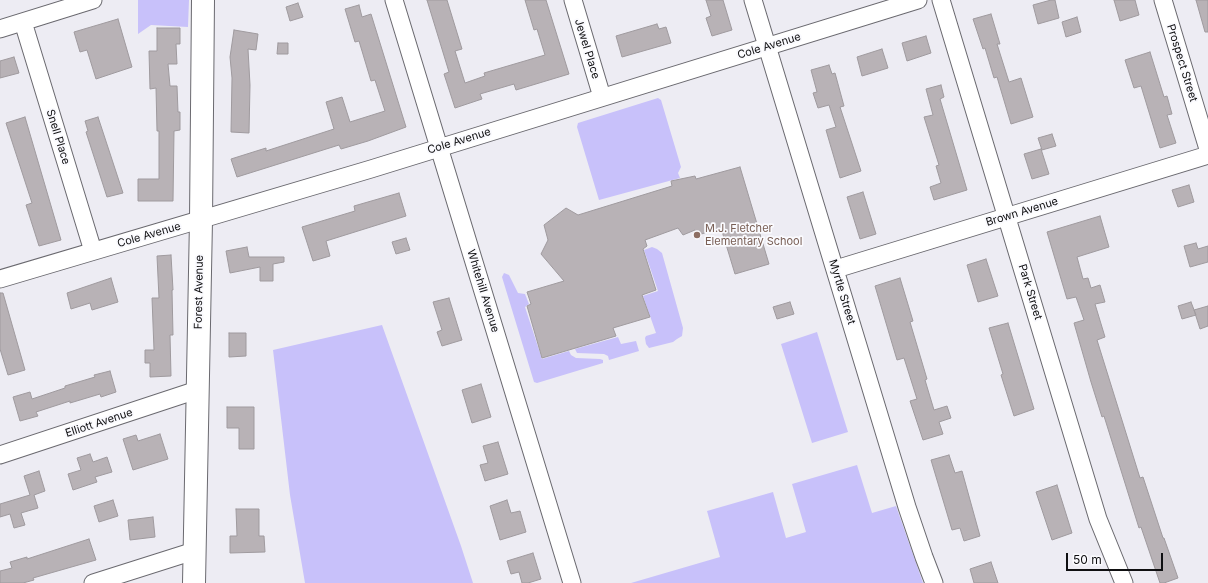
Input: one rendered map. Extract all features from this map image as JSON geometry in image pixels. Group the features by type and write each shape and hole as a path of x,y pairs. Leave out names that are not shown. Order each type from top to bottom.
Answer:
{"main road":[{"name":"Forest Avenue","path":"194,583 201,220 203,0"}],"street":[{"path":"0,29 93,0"},
{"name":"Whitehill Avenue","path":"394,0 572,583"},
{"name":"Jewel Place","path":"573,0 602,97"},
{"name":"Myrtle Street","path":"753,0 908,508 934,583"},
{"name":"Cole Avenue","path":"0,279 439,148 918,0"},
{"name":"Park Street","path":"941,0 1098,518 1124,583"},
{"name":"Prospect Street","path":"1163,0 1208,149"},
{"name":"Snell Place","path":"23,22 93,251"},
{"name":"Brown Avenue","path":"836,269 1208,155"},
{"name":"Elliott Avenue","path":"0,455 198,390"},
{"path":"93,583 194,551"}],"shaded area":[{"path":"138,0 189,0 188,27 151,25 138,34"},
{"path":"658,98 661,100 681,167 678,173 680,178 599,200 577,127 578,123"},
{"path":"652,247 662,253 683,328 682,336 673,342 649,348 646,344 645,338 646,336 656,333 643,296 658,291 644,250"},
{"path":"504,273 509,275 518,293 525,294 529,304 525,307 542,359 569,351 571,355 576,358 600,359 603,360 603,363 537,383 534,382 502,277"},
{"path":"382,325 473,583 305,583 290,495 273,350"},
{"path":"817,332 848,432 812,443 781,344"},
{"path":"618,337 621,344 636,341 639,351 609,360 608,356 604,354 577,353 575,349"},
{"path":"857,465 872,513 896,506 923,583 631,583 720,557 707,511 773,492 786,538 806,532 792,484"}],"building":[{"path":"427,0 447,0 462,49 455,51 465,83 485,76 484,73 545,55 537,29 534,30 525,0 546,0 569,74 516,90 514,84 480,94 482,99 455,108 444,74 449,72"},
{"path":"706,0 723,0 732,30 712,36 706,18 711,16"},
{"path":"1055,0 1059,18 1038,24 1033,5"},
{"path":"1114,0 1135,0 1139,15 1120,21"},
{"path":"1196,0 1208,0 1208,32 1205,32"},
{"path":"298,3 303,17 290,21 286,7"},
{"path":"359,5 362,17 371,14 406,127 341,149 339,145 237,177 231,159 266,148 266,151 334,129 326,102 342,97 350,122 385,111 375,80 371,81 359,41 355,42 345,9"},
{"path":"991,14 1000,44 997,44 1009,82 1021,78 1033,117 1011,124 997,77 994,78 985,48 983,49 973,19"},
{"path":"1077,17 1081,32 1066,37 1062,22"},
{"path":"118,19 132,67 96,79 87,50 80,52 74,32"},
{"path":"657,24 659,29 666,27 671,43 622,57 616,36"},
{"path":"157,28 180,28 180,44 176,44 177,64 168,64 170,86 177,86 178,112 180,112 180,130 174,131 173,201 138,201 138,179 159,179 159,131 157,131 156,88 150,89 149,51 157,51"},
{"path":"234,30 258,34 256,50 248,49 250,85 249,133 231,132 232,78 230,57"},
{"path":"926,36 931,53 907,61 902,43"},
{"path":"278,43 288,43 288,54 277,54"},
{"path":"882,49 888,68 862,76 857,57"},
{"path":"1150,52 1164,97 1167,96 1172,114 1167,115 1176,143 1160,148 1141,86 1134,88 1125,60"},
{"path":"14,57 19,73 0,78 0,61"},
{"path":"829,65 832,74 835,73 844,106 840,107 861,171 840,178 826,130 836,127 829,105 818,108 813,93 817,92 811,70"},
{"path":"941,85 944,97 940,99 967,190 934,200 930,187 941,183 936,166 939,165 924,117 933,115 926,89"},
{"path":"25,117 61,240 39,246 26,205 32,203 6,123"},
{"path":"98,117 123,193 107,197 86,132 88,131 85,121"},
{"path":"1052,134 1056,146 1042,150 1038,138"},
{"path":"1041,149 1049,174 1032,179 1024,154"},
{"path":"740,167 769,264 735,274 721,228 698,235 695,230 683,235 678,228 645,240 647,246 643,249 656,290 642,295 650,317 613,328 616,336 542,358 527,306 531,304 527,292 564,281 541,254 548,240 544,225 566,208 578,215 672,186 671,181 695,176 696,179"},
{"path":"1189,185 1194,202 1178,207 1172,190"},
{"path":"863,192 876,234 860,239 847,197"},
{"path":"399,193 406,216 326,241 330,256 313,261 302,227 355,211 354,206"},
{"path":"1100,216 1109,247 1077,257 1083,279 1088,278 1091,288 1100,285 1105,302 1095,304 1105,337 1097,340 1140,478 1143,477 1178,578 1164,583 1160,583 1141,527 1139,528 1104,416 1102,417 1091,382 1074,323 1084,320 1076,297 1067,299 1047,232"},
{"path":"406,238 410,250 396,254 392,242"},
{"path":"1196,243 1198,249 1208,246 1208,262 1190,267 1184,246"},
{"path":"247,247 249,257 284,257 284,262 273,264 273,281 260,281 260,267 230,273 226,251"},
{"path":"171,255 173,335 170,335 171,376 150,377 150,363 145,363 145,350 154,350 152,298 159,298 157,256"},
{"path":"986,259 998,296 978,302 967,265"},
{"path":"111,278 118,302 92,310 90,303 71,309 67,293"},
{"path":"900,278 913,321 910,322 927,379 925,380 934,410 947,406 951,418 939,422 943,434 923,440 910,401 917,399 904,358 897,360 875,286"},
{"path":"0,293 3,293 25,370 8,375 0,349"},
{"path":"449,298 462,340 442,346 437,332 442,330 433,302"},
{"path":"790,302 794,314 777,319 773,307"},
{"path":"1191,302 1196,315 1182,319 1178,306"},
{"path":"1208,306 1208,326 1200,329 1194,310"},
{"path":"1008,323 1034,409 1014,416 1001,375 1003,374 989,328"},
{"path":"229,333 246,333 246,356 229,357"},
{"path":"110,371 116,392 101,397 100,394 70,403 70,401 36,412 38,416 20,421 13,397 30,392 32,399 65,388 65,386 95,377 94,375"},
{"path":"481,384 491,417 472,423 462,390"},
{"path":"227,407 254,407 254,449 239,449 239,428 227,428"},
{"path":"160,434 168,459 133,470 123,439 136,435 138,441"},
{"path":"498,442 508,474 485,481 480,465 488,463 483,446"},
{"path":"90,454 93,462 107,457 112,472 95,477 97,482 73,490 68,474 81,470 77,458"},
{"path":"949,455 955,473 962,471 980,536 964,541 960,528 952,530 931,460"},
{"path":"39,471 45,491 34,495 38,508 21,513 25,525 14,528 10,514 0,517 0,504 30,495 24,476"},
{"path":"1057,485 1072,533 1052,540 1036,492"},
{"path":"113,500 118,516 99,522 94,506"},
{"path":"507,500 511,513 520,511 526,532 500,540 490,506"},
{"path":"236,509 259,509 259,536 264,536 265,552 230,553 230,536 237,536"},
{"path":"153,517 155,537 130,540 128,520"},
{"path":"89,539 96,560 33,578 34,580 23,583 0,583 0,571 12,568 10,562 27,557 27,559"},
{"path":"533,553 541,579 528,583 522,583 519,572 511,574 507,561"},
{"path":"991,562 998,583 974,583 970,569"}],"place":[{"name":"M.J. Fletcher Elementary School","path":"697,235"}]}
